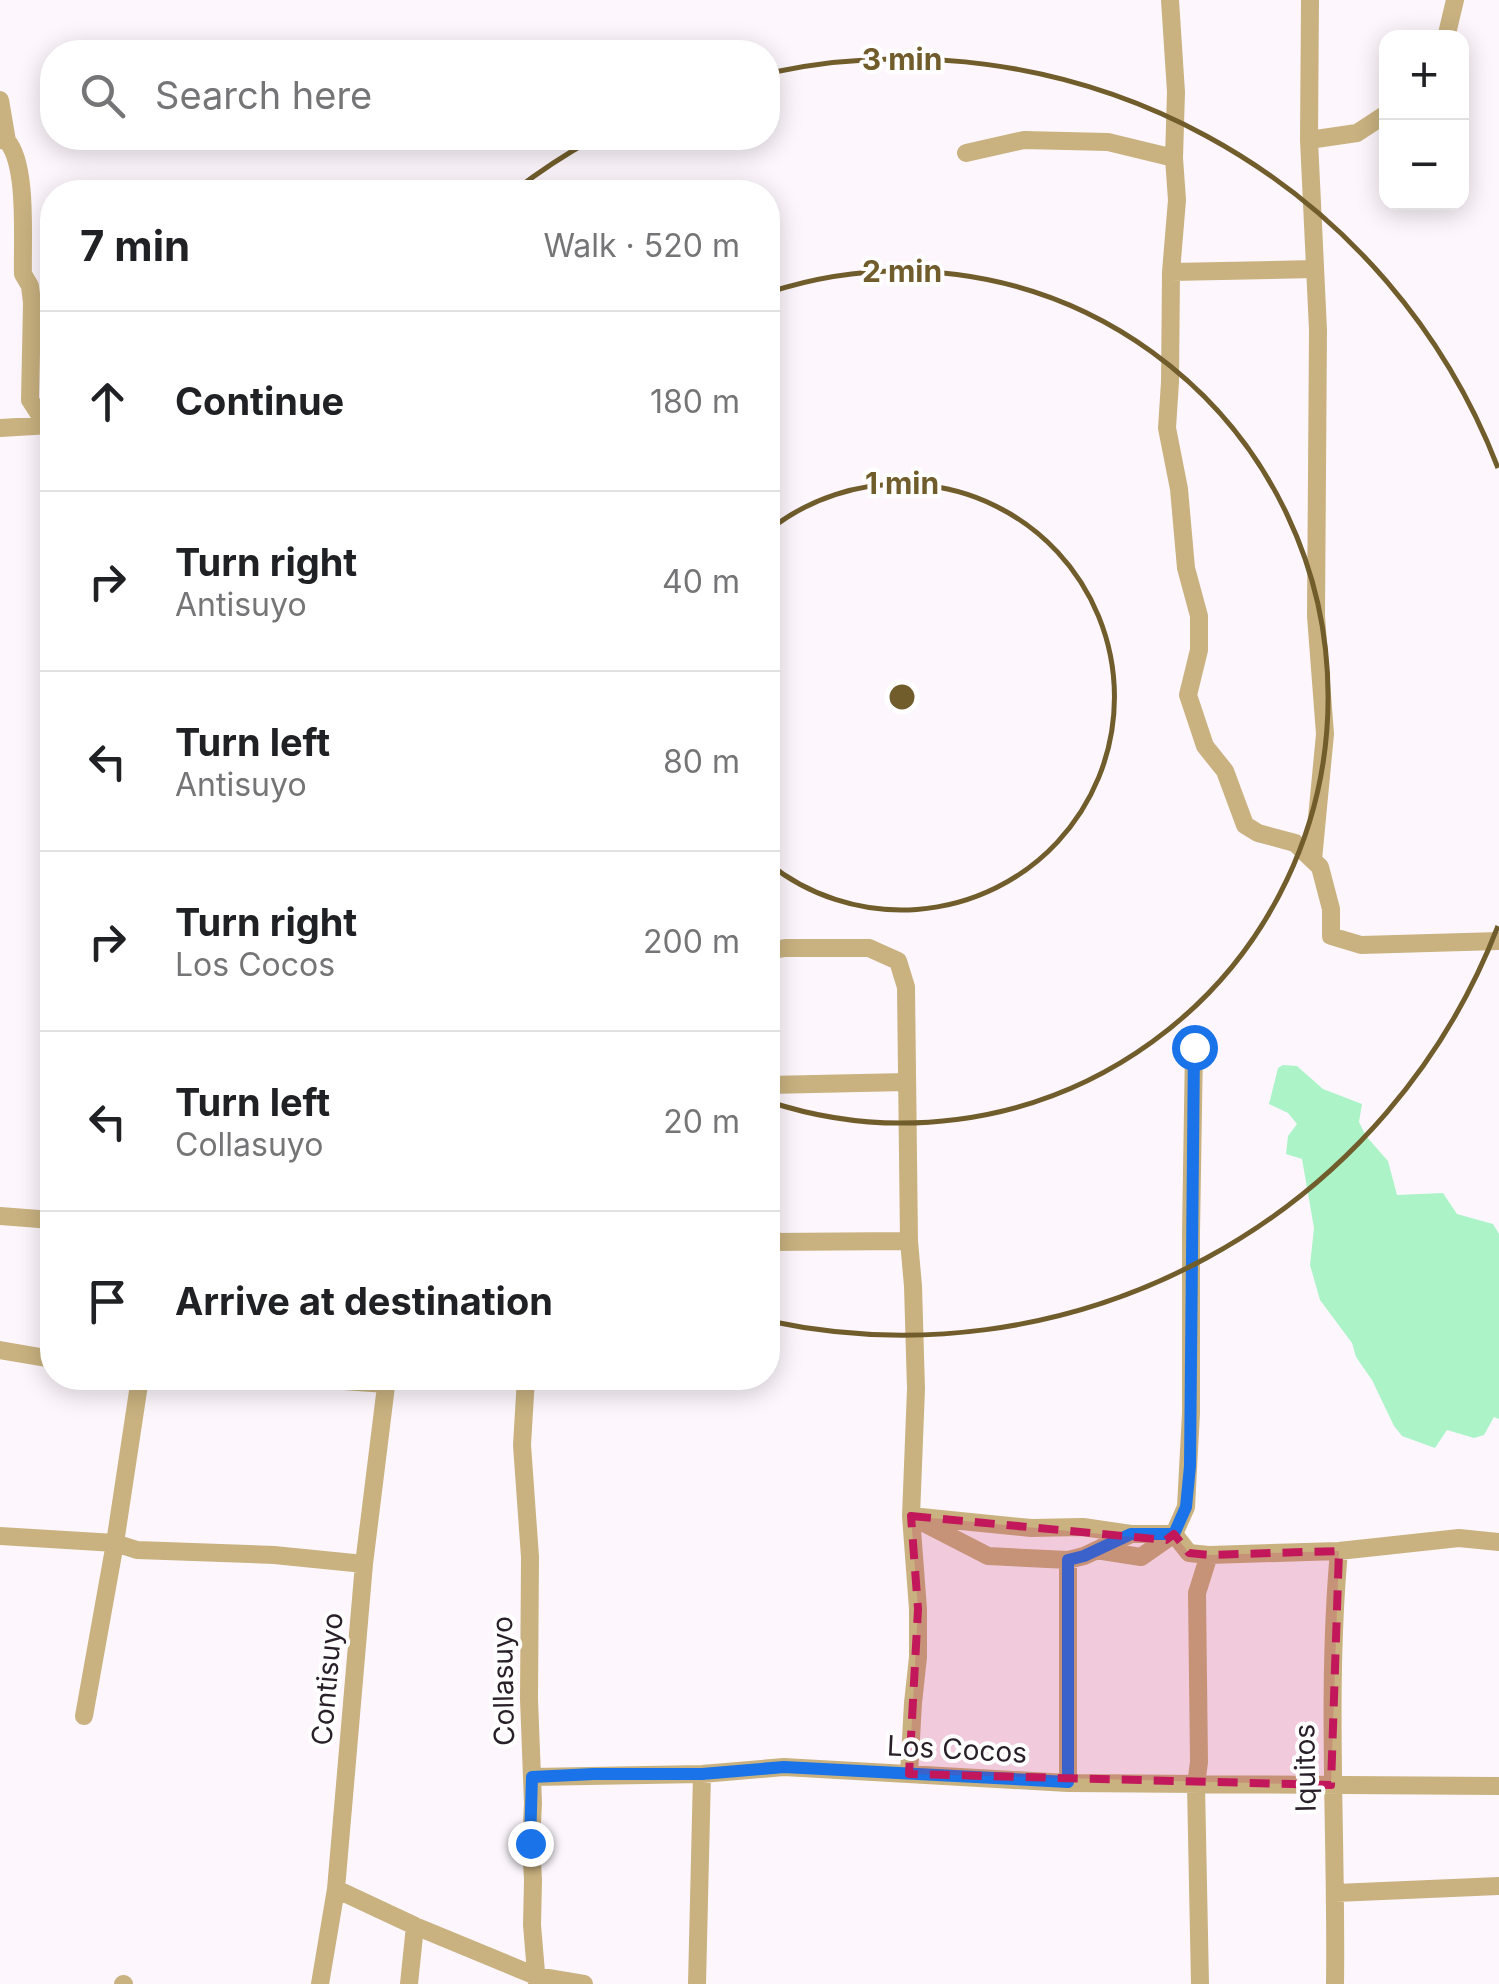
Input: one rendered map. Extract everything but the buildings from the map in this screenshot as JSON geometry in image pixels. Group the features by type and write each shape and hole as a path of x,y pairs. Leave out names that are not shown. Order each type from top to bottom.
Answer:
{"street":[{"path":"1170,0 1177,200 1167,428 1180,489 1186,568 1199,616 1199,650 1188,695 1205,746 1225,771 1245,825 1258,833 1295,843 1320,867 1330,908 1331,936 1362,945 1499,940"},
{"path":"1310,0 1309,140 1318,460 1316,616 1325,734 1314,860"},
{"path":"1448,30 1455,0"},
{"path":"0,100 4,140 15,150 20,169 23,274 30,286 32,303 30,400 40,415"},
{"path":"1309,140 1357,133 1379,119"},
{"path":"966,153 1024,140 1108,142 1174,158"},
{"path":"1171,272 1315,269"},
{"path":"0,428 40,426"},
{"path":"780,949 868,948 898,961 906,987 909,1241 916,1388 911,1516 918,1609 910,1774"},
{"path":"1096,1550 1141,1557 1174,1534 1186,1507 1190,1466 1194,1047"},
{"path":"780,1085 907,1082"},
{"path":"0,1216 40,1219"},
{"path":"780,1242 909,1241"},
{"path":"0,1350 40,1356"},
{"path":"84,1716 138,1390"},
{"name":"Contisuyo","path":"320,1984 336,1889 364,1564 385,1390"},
{"name":"Collasuyo","path":"525,1390 522,1445 530,1558 530,1843 537,1980"},
{"path":"911,1516 1031,1528 1083,1527 1131,1534 1174,1534"},
{"path":"911,1516 988,1556 1068,1560 1131,1534"},
{"path":"1174,1534 1189,1552 1209,1555 1339,1551 1459,1538 1499,1542"},
{"path":"0,1536 115,1544 138,1550 364,1564"},
{"name":"Iquitos","path":"1335,1984 1332,1650 1339,1551"},
{"path":"1200,1984 1197,1592 1209,1555"},
{"path":"1068,1560 1068,1782"},
{"name":"Los Cocos","path":"532,1777 702,1774 784,1767 1068,1782 1499,1786"},
{"path":"697,1984 702,1774"},
{"path":"1336,1893 1499,1886"},
{"path":"336,1889 537,1980 584,1984"},
{"path":"410,1984 415,1926"}],"highlighted area":[{"path":"911,1516 1166,1540 1174,1534 1189,1553 1209,1555 1339,1551 1331,1785 909,1774 918,1609"}],"green space":[{"path":"1297,1066 1323,1089 1362,1104 1359,1122 1388,1161 1397,1195 1443,1193 1457,1214 1493,1224 1499,1234 1499,1419 1494,1417 1484,1435 1474,1438 1447,1430 1435,1448 1402,1436 1356,1357 1352,1343 1320,1300 1310,1265 1314,1228 1302,1159 1286,1154 1288,1136 1297,1124 1288,1113 1269,1104 1278,1068"}],"route":[{"path":"530,1843 532,1777 702,1774 784,1767 1068,1782 1068,1560 1131,1534 1174,1534 1186,1507 1191,1413 1194,1047"}]}
